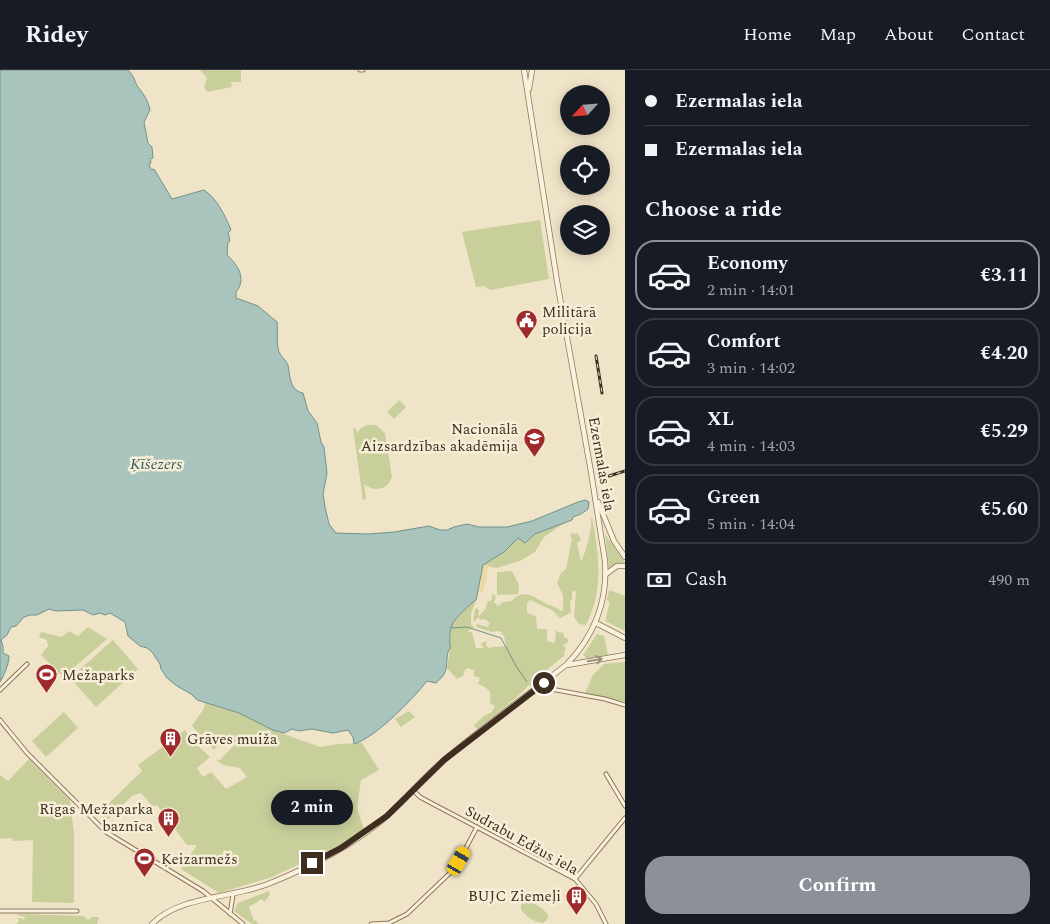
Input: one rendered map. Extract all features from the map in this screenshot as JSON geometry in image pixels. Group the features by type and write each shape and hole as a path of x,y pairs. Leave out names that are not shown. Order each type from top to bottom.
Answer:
{"street":[{"name":"Ezermalas iela","path":"152,924 168,910 268,884 341,848 387,816 444,760 566,665 580,650 596,624 602,604 606,574 596,498 557,281 524,70"},
{"name":"Ezermalas iela","path":"528,92 532,70"},
{"path":"596,498 614,541 625,557"},
{"path":"606,574 617,566 625,566"},
{"path":"596,624 625,638"},
{"path":"566,665 625,655"},
{"path":"0,690 28,664"},
{"path":"544,683 551,689 605,699 625,705"},
{"path":"0,720 27,753 106,832 203,891 243,924"},
{"path":"606,774 625,806"},
{"name":"Sudrabu Edžus iela","path":"413,790 420,797 575,879 596,904 606,924"},
{"path":"575,879 625,818"},
{"path":"371,924 389,923 407,914 450,873 459,861 477,827"},
{"path":"230,914 233,894"},
{"path":"0,911 77,911"}],"green space":[{"path":"200,70 241,70 241,82 231,82 232,87 207,92 204,87 207,78"},
{"path":"540,220 549,279 490,290 484,286 476,287 462,232"},
{"path":"399,400 406,407 394,419 387,412"},
{"path":"367,425 376,425 385,433 392,477 387,485 380,489 368,487 364,484 366,499 363,500 353,429 356,428 357,433"},
{"path":"592,517 597,545 598,585 596,599 586,625 579,624 574,617 576,591 572,592 572,600 570,601 571,613 560,618 552,610 530,600 527,603 527,613 536,616 537,629 547,629 547,641 555,643 556,630 564,633 564,637 568,639 568,642 563,645 566,648 565,655 542,674 536,683 531,687 529,685 516,698 477,729 474,725 492,712 495,706 490,703 489,691 478,684 480,678 474,676 474,670 467,668 463,676 457,679 447,668 453,623 476,600 471,614 471,625 474,627 467,632 472,632 476,648 483,648 481,643 487,641 486,645 489,648 506,646 504,636 500,631 492,632 476,627 477,624 488,627 490,623 485,619 480,620 479,617 473,622 475,609 477,608 479,611 478,617 486,608 487,602 492,600 492,594 496,597 494,602 498,606 503,602 512,601 516,597 525,594 561,611 563,610 563,595 557,583 561,573 566,569 572,539 570,535 577,532 581,540 577,543 581,562 591,529"},
{"path":"564,523 544,537 535,552 520,561 496,568 483,565 504,552 518,538 525,542 535,534"},
{"path":"605,534 625,563 618,563 609,568"},
{"path":"512,571 519,585 518,594 497,595 497,572"},
{"path":"609,590 625,596 625,631 605,621 610,602 607,600"},
{"path":"88,627 107,639 63,677 41,655 49,645 47,640 39,637 41,632 62,637 69,631 78,636"},
{"path":"597,634 604,636 608,655 588,659 583,655"},
{"path":"113,640 138,669 96,707 70,678"},
{"path":"625,662 625,702 585,693 593,675 604,664"},
{"path":"206,702 239,713 273,730 320,747 362,743 379,770 361,780 357,808 364,829 342,844 272,877 219,893 181,869 197,845 187,845 157,805 153,807 141,793 132,796 106,821 99,813 142,771 138,765 185,730 190,737 194,734 196,737 193,741 210,757 197,768 203,777 211,772 226,789 247,777 240,768 223,765 216,760 219,761 235,744 227,736 214,750 192,726"},
{"path":"409,711 415,717 401,727 395,719"},
{"path":"64,712 78,728 46,757 32,741"},
{"path":"29,759 70,800 74,834 74,903 32,902 33,840 13,841 12,838 0,839 0,775 8,781"},
{"path":"269,891 270,895 264,902 262,899 249,907 254,921 256,920 258,924 252,924 234,911 238,903"},
{"path":"526,901 544,910 548,915 547,920 543,923 533,920 525,914 521,909 521,904"},
{"path":"17,914 83,916 88,920 92,917 99,917 97,924 16,924 19,921 18,918 24,920 25,917"}],"sand":[{"path":"483,565 488,565 487,577 483,592 477,593"}],"water":[{"name":"Ķīšezers","path":"0,70 128,70 132,75 147,100 150,110 144,122 148,143 152,147 153,158 150,159 151,163 149,164 151,170 154,169 172,199 204,190 213,197 231,230 228,233 230,241 228,242 227,255 235,263 241,277 236,298 258,306 277,322 279,352 288,365 293,386 303,393 308,411 317,423 324,447 327,473 323,494 329,524 336,533 368,534 429,526 440,530 447,530 467,524 479,527 507,527 532,521 578,502 585,500 589,502 588,509 573,517 572,520 535,534 525,543 518,538 504,552 483,565 476,600 453,622 450,648 443,675 436,683 427,681 393,717 363,740 354,744 353,737 348,730 333,733 312,729 299,731 292,729 284,733 273,730 239,713 197,700 167,678 152,652 140,646 128,636 125,622 110,613 93,615 83,610 56,611 49,609 37,615 24,617 16,626 11,627 7,635 1,640 3,653 9,656 9,659 0,682"}],"waterway":[{"path":"451,628 467,627 501,638 527,682"}],"railway":[{"path":"596,356 602,393"},
{"path":"609,476 625,471"}],"place":[{"name":"Militārā policija","path":"526,340"},
{"name":"Nacionālā Aizsardzības akadēmija","path":"534,457"},
{"name":"Mežaparks","path":"46,694"},
{"name":"Grāves muiža","path":"171,758"},
{"name":"Rīgas Mežaparka baznīca","path":"169,837"},
{"name":"Ķeizarmežs","path":"145,878"},
{"name":"BUJC Ziemeļi","path":"577,915"}],"route":[{"path":"312,863 371,829 387,816 444,760 544,683"}]}
